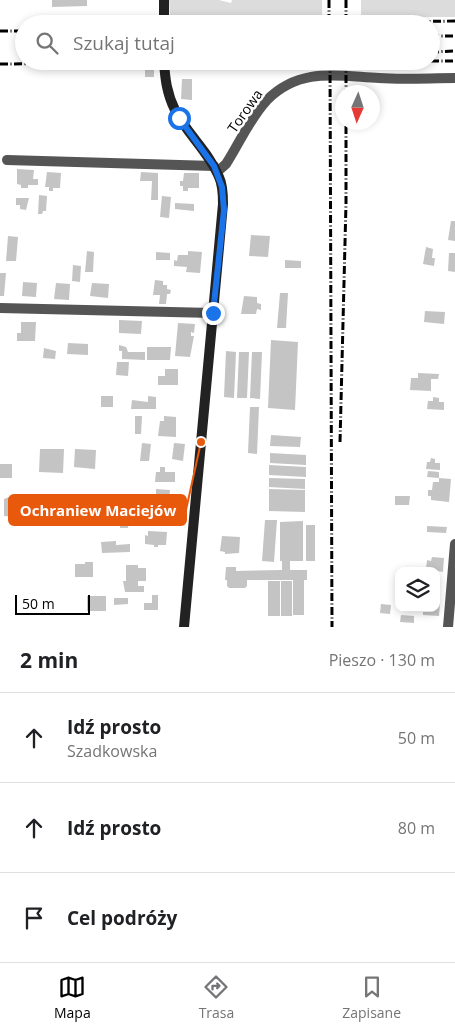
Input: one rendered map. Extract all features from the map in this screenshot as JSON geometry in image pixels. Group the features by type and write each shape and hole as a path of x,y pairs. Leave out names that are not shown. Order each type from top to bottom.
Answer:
{"street":[{"path":"164,0 164,15"},
{"path":"165,70 166,86 179,118 215,169 222,187 224,210 184,627"},
{"name":"Torowa","path":"215,169 226,164 265,102 294,81 337,75 379,78 455,78"},
{"path":"7,160 215,169"},
{"path":"0,308 213,313"},
{"path":"448,627 455,544"}],"shaded area":[{"path":"169,0 219,0 231,3 232,0 322,0 322,15 170,15"},
{"path":"361,0 455,0 455,17 440,17 440,15 361,15"}],"building":[{"path":"52,0 87,0 87,6 52,7"},
{"path":"145,70 154,70 154,77 145,77"},
{"path":"182,79 192,79 192,100 181,99"},
{"path":"17,169 34,170 33,179 38,179 38,185 28,185 28,188 21,188 21,185 17,184"},
{"path":"47,172 61,173 60,188 53,188 53,191 49,191 49,187 45,187"},
{"path":"141,172 158,173 158,200 151,200 152,181 140,181"},
{"path":"184,173 199,173 199,188 188,188 188,191 183,191 180,181 183,181"},
{"path":"39,195 47,196 46,211 43,211 42,214 38,214"},
{"path":"162,196 171,197 169,218 160,217"},
{"path":"16,198 29,198 26,210 20,209 20,205 16,205"},
{"path":"175,203 194,204 194,211 175,209"},
{"path":"451,221 455,221 455,241 448,240"},
{"path":"251,235 270,236 268,257 249,256"},
{"path":"8,236 18,237 16,261 6,261"},
{"path":"426,247 433,249 432,258 435,258 434,266 423,264"},
{"path":"87,251 94,252 93,272 85,272"},
{"path":"188,251 202,252 200,273 186,272 187,267 174,266 174,260 177,261 178,255 188,255"},
{"path":"156,252 170,253 170,260 156,260"},
{"path":"449,253 455,253 455,272 448,271"},
{"path":"285,260 301,261 301,268 285,268"},
{"path":"73,265 81,266 80,282 72,281"},
{"path":"0,273 6,273 4,296 0,296"},
{"path":"155,280 163,281 163,285 167,285 167,289 171,290 170,294 167,294 166,304 159,304 160,295 153,295"},
{"path":"23,282 37,283 36,297 22,296"},
{"path":"56,283 70,284 69,300 54,299"},
{"path":"92,283 109,284 108,298 90,296"},
{"path":"280,293 288,293 286,328 277,328"},
{"path":"244,296 257,297 257,303 261,304 261,310 257,309 256,314 241,314"},
{"path":"425,311 445,312 444,324 424,322"},
{"path":"119,320 142,321 141,334 119,333"},
{"path":"21,322 36,322 35,341 17,341 17,333 21,333"},
{"path":"178,323 195,324 194,333 191,332 191,336 194,336 190,357 175,356"},
{"path":"271,340 298,342 295,410 268,408"},
{"path":"68,343 88,344 88,355 67,354"},
{"path":"119,345 126,347 128,352 145,352 145,360 122,359 122,351 119,351"},
{"path":"147,347 171,347 170,360 147,360"},
{"path":"44,348 56,351 55,359 43,358"},
{"path":"226,351 236,352 234,398 224,397"},
{"path":"239,352 249,352 247,398 237,398"},
{"path":"252,352 262,352 260,399 250,398"},
{"path":"117,362 129,362 128,376 116,375"},
{"path":"165,369 178,369 178,385 158,385 158,376 165,376"},
{"path":"418,373 439,374 438,379 431,379 431,391 410,390 411,378 418,378"},
{"path":"101,396 113,396 113,407 101,407"},
{"path":"148,396 156,397 156,409 131,409 132,400 148,402"},
{"path":"433,397 439,398 439,402 444,402 444,410 427,409 428,401 433,401"},
{"path":"250,407 259,407 257,454 248,453"},
{"path":"135,416 142,416 141,434 135,434"},
{"path":"164,416 176,417 176,437 158,436 160,421 164,421"},
{"path":"271,435 301,437 300,447 270,446"},
{"path":"142,443 151,444 149,461 140,461"},
{"path":"174,443 185,444 183,461 172,459"},
{"path":"40,449 64,449 63,473 39,472"},
{"path":"75,449 96,450 95,469 74,467"},
{"path":"270,453 306,455 306,465 270,463"},
{"path":"431,458 435,459 435,463 440,463 440,470 426,469 427,462 430,462"},
{"path":"0,464 12,464 12,478 0,478"},
{"path":"269,465 306,467 306,477 269,475"},
{"path":"160,467 165,467 165,472 175,472 175,482 155,482 156,472 160,472"},
{"path":"428,471 439,472 439,478 427,477"},
{"path":"269,478 305,479 305,489 269,487"},
{"path":"439,478 451,479 449,502 431,500 431,496 428,496 428,490 432,490 433,482 439,482"},
{"path":"156,489 170,490 168,510 151,509 152,495 156,495"},
{"path":"269,489 305,490 305,512 269,511"},
{"path":"395,496 410,496 409,505 395,505"},
{"path":"9,497 16,499 15,517 4,516 4,499"},
{"path":"122,507 130,508 128,528 120,528"},
{"path":"265,520 277,520 274,562 262,561"},
{"path":"303,521 303,561 290,561 290,570 307,570 307,580 304,580 304,615 293,615 293,580 247,580 245,588 229,588 227,586 227,580 225,580 226,567 236,567 236,571 282,570 282,561 280,561 280,522"},
{"path":"306,525 315,525 315,561 306,561"},
{"path":"427,526 447,527 446,533 427,532"},
{"path":"148,531 167,532 166,545 154,547 154,545 145,544 145,535 148,536"},
{"path":"222,536 240,537 239,553 225,554 225,552 220,551"},
{"path":"116,541 116,545 130,544 130,552 102,553 101,542"},
{"path":"432,557 444,558 443,572 440,571 440,567 426,567 427,560 431,561"},
{"path":"85,562 93,562 93,577 75,577 75,564 85,564"},
{"path":"126,565 138,565 138,568 146,568 146,581 138,581 138,586 144,586 144,592 125,592 123,581 126,581"},
{"path":"268,581 280,581 280,616 268,616"},
{"path":"281,581 292,581 292,616 281,616"},
{"path":"152,595 158,595 158,610 144,610 144,603 152,603"},
{"path":"87,596 106,596 106,611 87,611"},
{"path":"114,598 128,598 128,604 114,605"},
{"path":"381,604 391,605 390,614 380,613"},
{"path":"423,612 439,612 439,616 423,615"},
{"path":"401,615 414,616 414,623 400,622"}],"railway":[{"path":"329,0 329,15"},
{"path":"346,0 346,15"},
{"path":"440,21 455,21"},
{"path":"0,31 15,31"},
{"path":"440,36 455,36"},
{"path":"440,52 455,51"},
{"path":"440,61 455,61"},
{"path":"0,64 15,64"},
{"path":"330,70 332,627"},
{"path":"346,70 346,85"},
{"path":"340,442 346,130"}],"place":[{"name":"Ochraniew Maciejów","path":"201,442"}],"route":[{"path":"179,118 214,166 222,187 224,210 213,313"}]}
